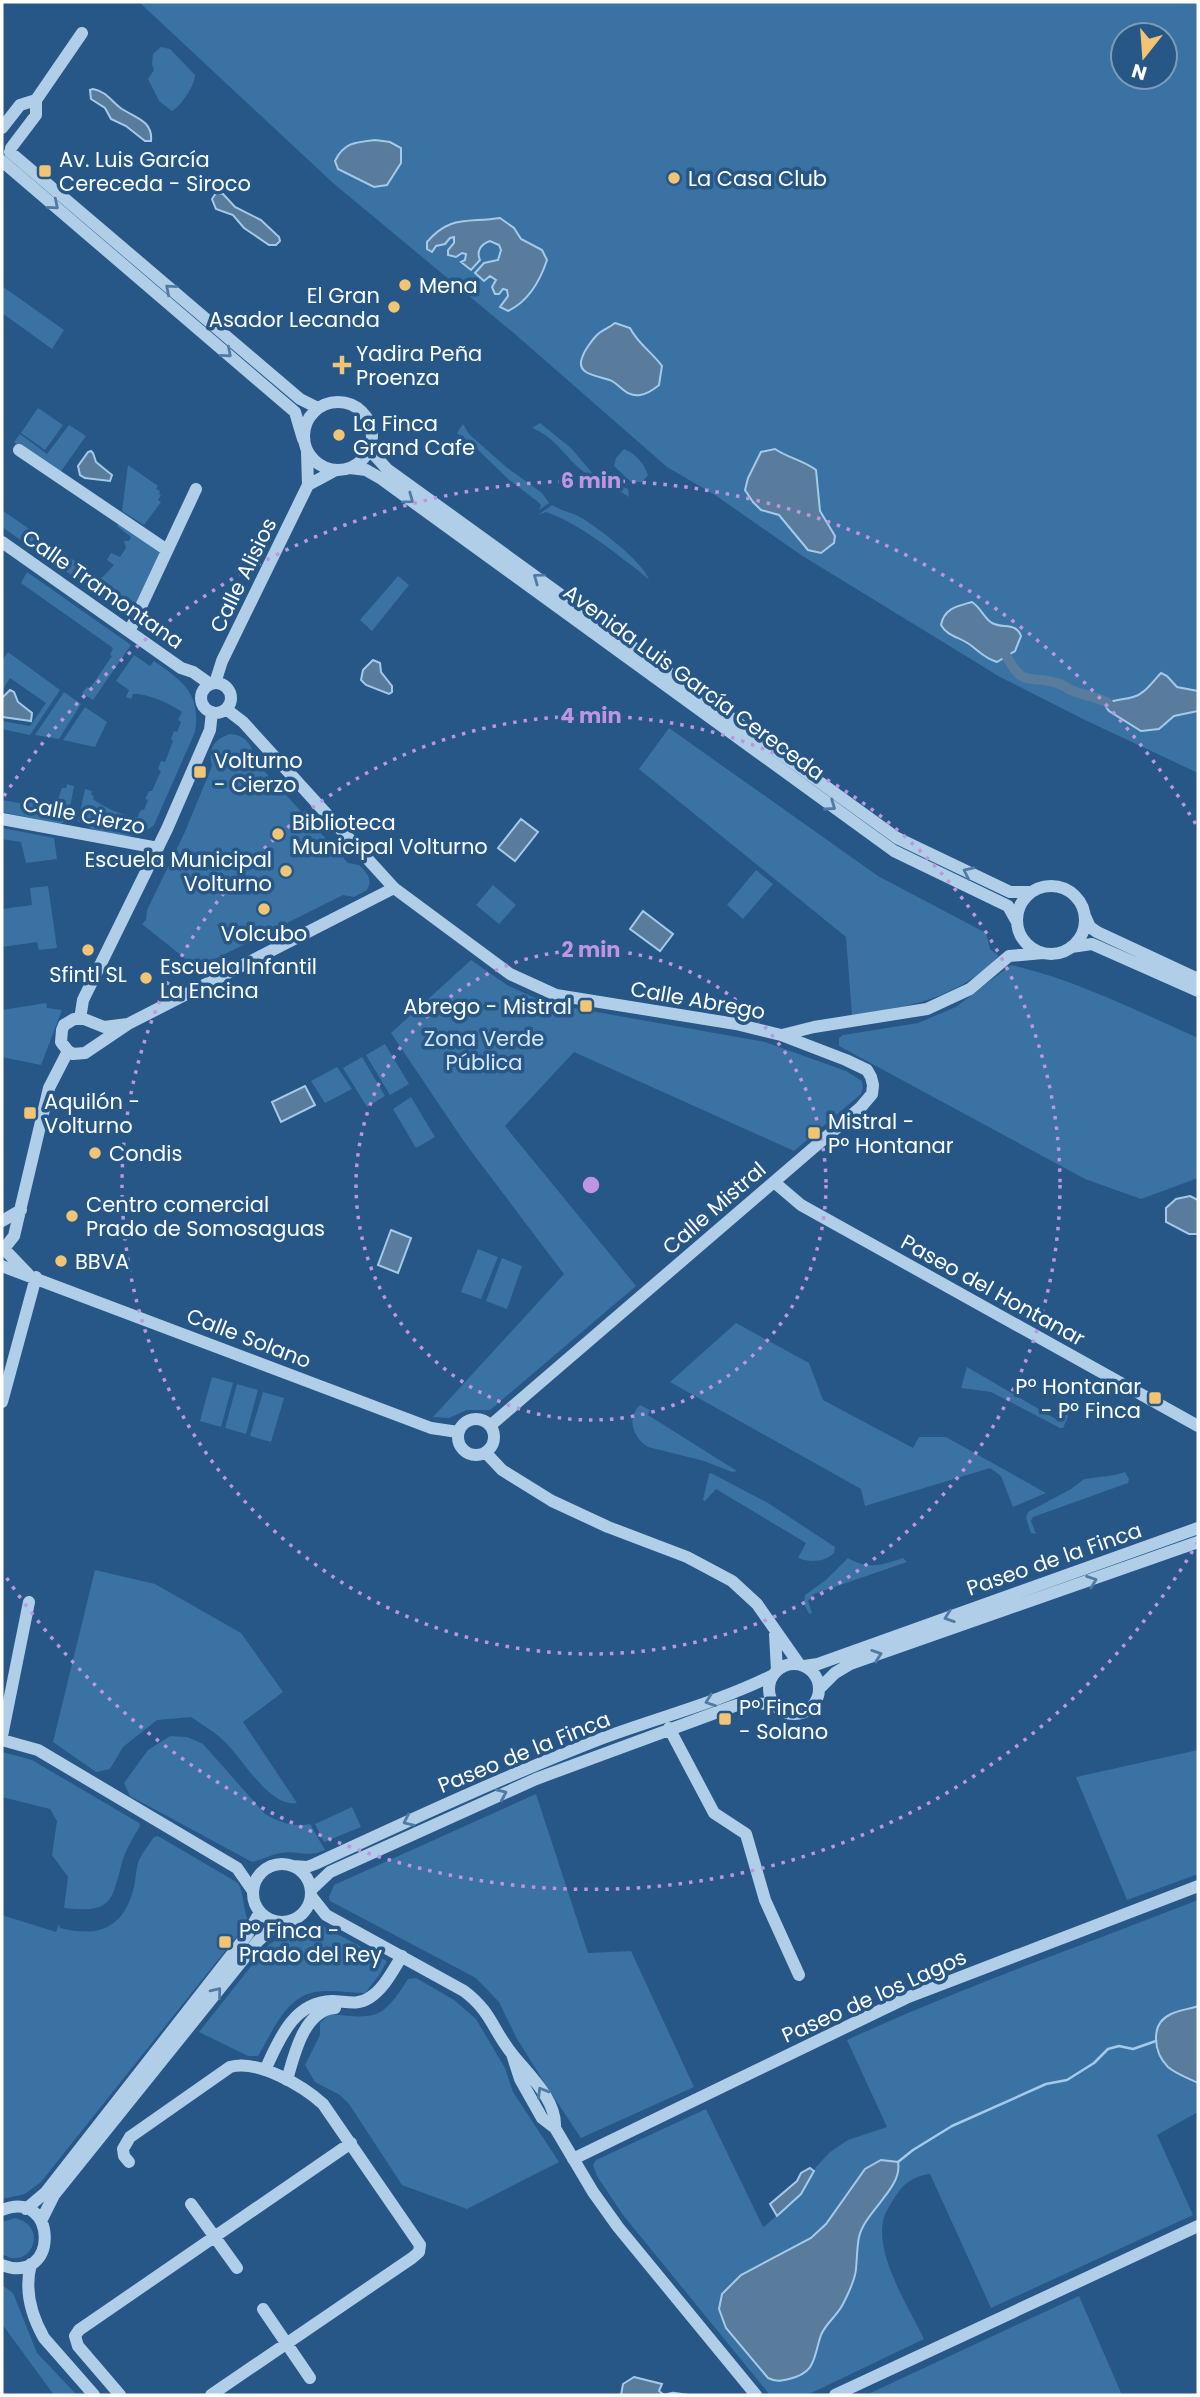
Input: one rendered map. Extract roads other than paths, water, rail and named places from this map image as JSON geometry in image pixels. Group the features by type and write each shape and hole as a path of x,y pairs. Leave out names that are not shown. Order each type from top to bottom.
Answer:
{"street":[{"path":"6,155 36,115 36,100 82,33"},
{"path":"2,128 20,105 36,100"},
{"path":"2,137 7,139 6,155"},
{"path":"6,155 294,394 318,408"},
{"path":"6,155 295,412 307,452 323,467 337,470"},
{"path":"303,439 305,425 318,408 339,402 359,410 371,427 372,442 362,460 350,468 337,470 308,485"},
{"name":"Avenida Luis García Cereceda","path":"369,449 387,468 897,838 1010,892 1031,892"},
{"path":"19,450 167,550"},
{"name":"Calle Alisios","path":"209,687 308,485 307,452"},
{"name":"Avenida Luis García Cereceda","path":"350,468 366,470 380,478 894,851 1008,906 1018,926"},
{"path":"130,630 196,489"},
{"name":"Calle Tramontana","path":"2,542 181,668 193,672 209,687"},
{"path":"224,686 229,692 230,701 226,709 212,712 204,706 209,687 224,686"},
{"name":"Calle Abrego","path":"226,709 243,722 394,888 510,974 542,990 584,1000 684,1014 782,1035 814,1027 928,1009 970,989 1009,957"},
{"path":"84,1020 83,1000 158,848 210,730 212,712"},
{"name":"Calle Cierzo","path":"2,819 158,848"},
{"path":"1198,979 1097,932 1090,927 1080,902 1064,889 1044,887 1031,892 1019,909 1018,926 1009,957 1058,953 1071,947 1093,944 1198,991"},
{"path":"128,1024 104,1027 84,1020 69,1021 62,1030 61,1042 68,1051 85,1053 128,1024 394,888"},
{"path":"1071,947 1081,937 1085,916"},
{"path":"1018,926 1030,947 1043,953"},
{"path":"84,1020 92,1025 96,1035 93,1046"},
{"name":"Calle Mistral","path":"491,1425 861,1107 872,1094 873,1084 867,1070 782,1035"},
{"path":"3,1247 14,1236 49,1088 68,1051"},
{"name":"Paseo del Hontanar","path":"774,1182 801,1205 1198,1426"},
{"path":"2,1221 20,1210"},
{"name":"Calle Solano","path":"3,1247 32,1276"},
{"name":"Calle Solano","path":"2,1265 431,1428 458,1432"},
{"path":"2,1402 32,1276"},
{"path":"476,1419 491,1425 495,1440 492,1447 486,1453 472,1455 465,1452 458,1440 462,1425 468,1420 476,1419"},
{"path":"486,1453 502,1470 570,1510 687,1557 718,1572 749,1596 801,1665 812,1671 817,1679 819,1689 816,1701 807,1710 795,1713 783,1711 774,1703 769,1684 775,1673 787,1665 801,1665"},
{"name":"Paseo de la Finca","path":"801,1665 818,1664 1198,1528"},
{"name":"Paseo de la Finca","path":"819,1689 835,1673 850,1664 1198,1542"},
{"path":"29,1602 2,1738 38,1750 237,1868 253,1891 260,1912 267,1918 286,1922"},
{"path":"775,1630 775,1673"},
{"path":"2,1671 15,1674"},
{"name":"Paseo de la Finca","path":"292,1866 307,1867 315,1864 525,1770 604,1738 734,1693 775,1673"},
{"name":"Paseo de la Finca","path":"311,1893 330,1872 536,1779 737,1705 774,1703"},
{"path":"669,1728 715,1813 746,1834 765,1900 799,1975"},
{"path":"237,1868 267,1868 279,1864 292,1866 305,1875 311,1893 326,1915 474,1998 533,2078 554,2113 555,2128 572,2158 618,2227 756,2395"},
{"path":"253,1891 257,1878 267,1868"},
{"name":"Paseo de los Lagos","path":"572,2158 906,1998 1198,1886"},
{"path":"302,1915 310,1903 311,1893"},
{"path":"26,2208 46,2192 247,1935 260,1912"},
{"path":"41,2221 54,2195 252,1949 271,1929 286,1922 302,1915 326,1915"},
{"path":"287,2080 298,2047 317,2014 328,2008 356,2008 371,2004 390,1985 405,1957"},
{"path":"265,2070 279,2041 300,2012 317,2003 356,2003 365,2000 386,1982 405,1957"},
{"path":"129,2162 123,2149 130,2137 230,2067 247,2066 265,2070 287,2080 323,2104 419,2242 420,2249 412,2258 211,2395"},
{"path":"120,2395 75,2341 76,2333 83,2325 351,2143"},
{"path":"191,2204 237,2268"},
{"path":"2,2210 26,2208 41,2221 46,2240 39,2258 31,2264 16,2269 5,2267"},
{"path":"835,2395 1198,2226"},
{"path":"31,2264 27,2288 44,2338 94,2395"},
{"path":"5,2267 27,2288"},
{"path":"263,2309 310,2378"}],"waterway":[{"path":"1007,657 1023,677 1059,684 1108,703"},
{"path":"898,2162 952,2126 1046,2084 1067,2080 1094,2063 1108,2049 1119,2046 1133,2049 1156,2041"},
{"path":"664,2395 687,2395"}],"place":[{"name":"Av. Luis García Cereceda - Siroco","path":"45,171"},
{"name":"La Casa Club","path":"674,178"},
{"name":"Mena","path":"405,285"},
{"name":"El Gran Asador Lecanda","path":"394,307"},
{"name":"Yadira Peña Proenza","path":"342,365"},
{"name":"La Finca Grand Cafe","path":"339,435"},
{"name":"Volturno - Cierzo","path":"200,772"},
{"name":"Biblioteca Municipal Volturno","path":"278,834"},
{"name":"Escuela Municipal Volturno","path":"286,871"},
{"name":"Volcubo","path":"264,909"},
{"name":"Sfintl SL","path":"88,950"},
{"name":"Escuela Infantil La Encina","path":"146,978"},
{"name":"Abrego - Mistral","path":"586,1006"},
{"name":"Aquilón - Volturno","path":"30,1113"},
{"name":"Mistral - Pº Hontanar","path":"814,1133"},
{"name":"Condis","path":"95,1153"},
{"name":"Centro comercial Prado de Somosaguas","path":"72,1216"},
{"name":"BBVA","path":"61,1261"},
{"name":"Pº Hontanar - Pº Finca","path":"1155,1398"},
{"name":"Pº Finca - Solano","path":"725,1719"},
{"name":"Pº Finca - Prado del Rey","path":"225,1942"}],"park label":[{"name":"Zona Verde Pública","path":"484,1050"}]}
